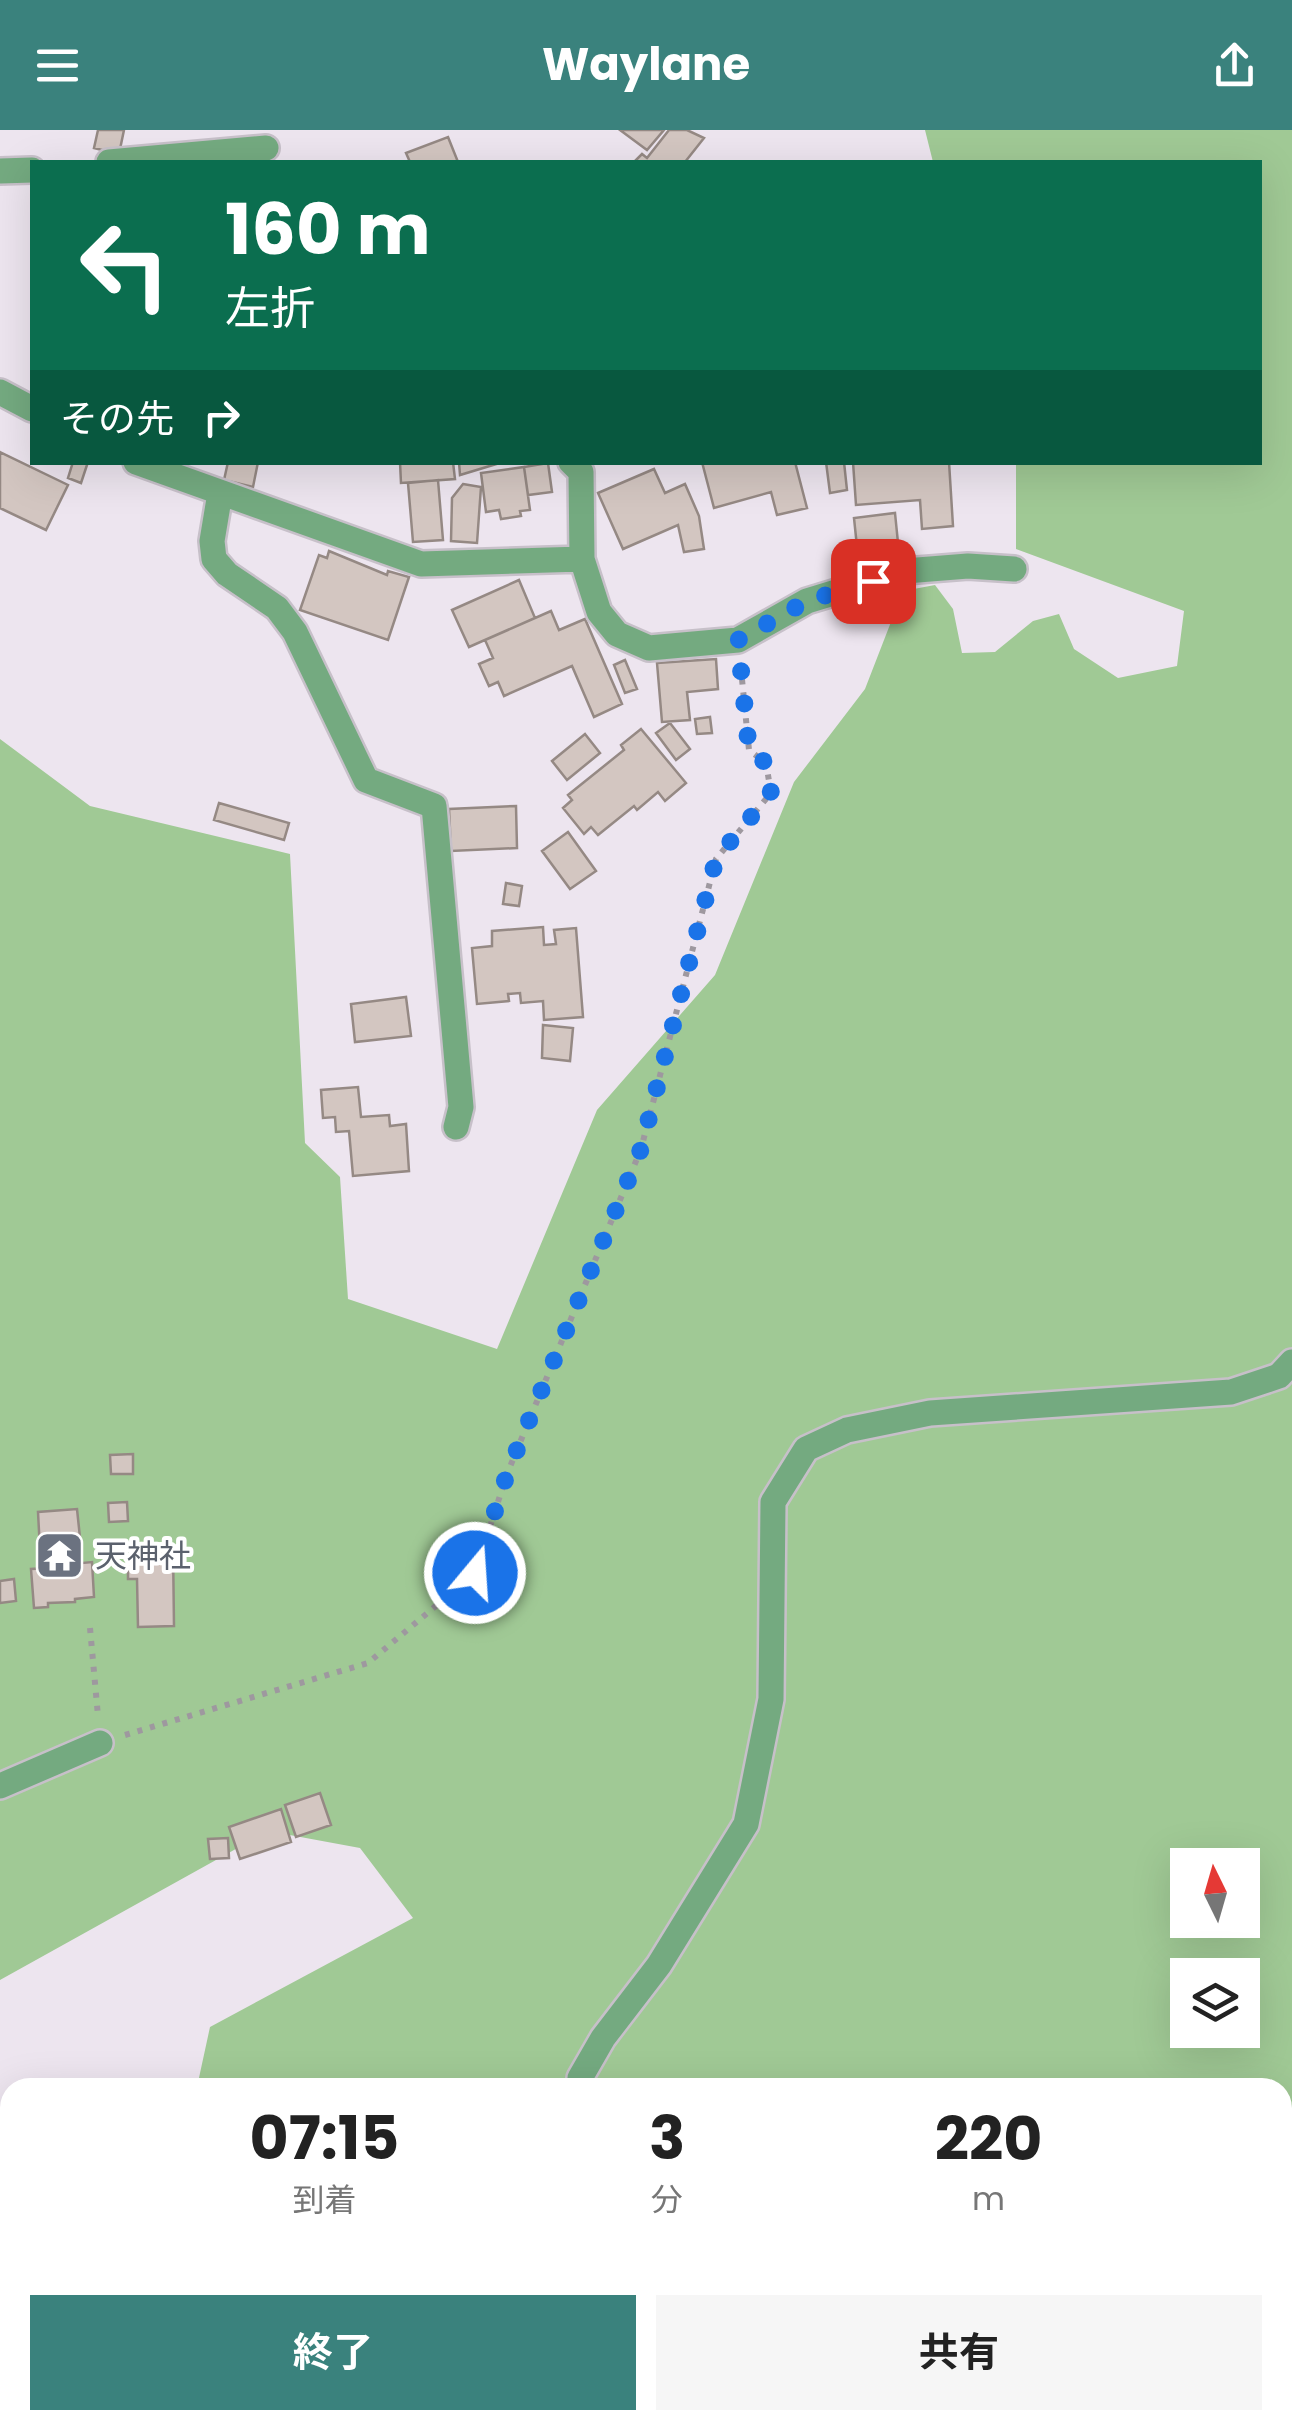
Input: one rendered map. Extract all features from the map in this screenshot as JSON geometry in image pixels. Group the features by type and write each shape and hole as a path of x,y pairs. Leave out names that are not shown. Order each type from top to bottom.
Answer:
{"street":[{"path":"131,160 267,147"},
{"path":"0,171 30,170"},
{"path":"0,392 30,408"},
{"path":"144,465 421,564 582,559"},
{"path":"574,465 581,472 582,559 600,612 617,634 649,648 738,640 807,601 905,571 968,566 1014,570"},
{"path":"220,493 212,541 214,558 227,574 277,608 295,632 366,780 434,806 461,1107 456,1126"},
{"path":"580,2078 603,2038 659,1965 746,1824 772,1700 772,1502 806,1449 846,1430 930,1414 1230,1392 1279,1376 1292,1362"},
{"path":"0,1786 100,1742"}],"path":[{"path":"90,1628 100,1742 368,1664 475,1573 507,1474 641,1149 716,859 771,793 766,763 749,750 738,640"}],"green space":[{"path":"925,130 1292,130 1292,2078 199,2078 210,2027 413,1918 360,1848 268,1831 0,1980 0,739 90,806 290,854 305,1143 340,1177 348,1299 497,1349 597,1110 715,975 794,782 865,689 903,591 935,585 953,609 962,653 995,652 1033,621 1059,614 1074,649 1118,678 1177,666 1184,611 1016,549 1016,465 1262,465 1262,160 932,160"}],"building":[{"path":"98,130 124,130 119,154 94,148"},
{"path":"620,130 664,130 647,150"},
{"path":"669,130 687,130 704,138 687,160 636,160 642,154 647,158"},
{"path":"448,137 457,160 409,160 406,153"},
{"path":"0,452 68,485 46,530 0,508"},
{"path":"72,465 87,465 81,483 68,478"},
{"path":"227,465 257,465 253,487 224,480"},
{"path":"400,465 453,465 455,479 401,483"},
{"path":"459,465 493,465 460,475"},
{"path":"548,465 552,492 528,495 524,467"},
{"path":"703,465 796,465 807,508 777,515 771,492 714,508"},
{"path":"826,465 844,465 847,490 830,493"},
{"path":"853,465 949,465 953,526 922,529 920,500 856,505"},
{"path":"524,467 530,510 520,511 521,516 501,519 499,510 486,512 481,473"},
{"path":"654,469 665,493 685,484 699,516 704,549 684,552 678,525 623,549 598,493"},
{"path":"438,480 443,540 413,542 408,483"},
{"path":"463,484 481,487 477,543 451,541 452,498"},
{"path":"895,513 898,543 857,547 854,518"},
{"path":"329,551 387,575 388,571 409,577 388,640 300,610 319,555 327,558"},
{"path":"519,580 535,618 469,647 452,610"},
{"path":"551,611 559,630 585,619 622,704 594,717 572,666 504,696 498,682 489,686 479,664 493,658 485,640"},
{"path":"716,659 718,689 687,692 690,720 662,722 657,663"},
{"path":"625,660 637,689 625,693 614,665"},
{"path":"710,717 712,733 697,734 695,719"},
{"path":"670,723 690,749 676,760 656,733"},
{"path":"641,729 686,783 665,801 658,792 637,810 634,806 598,835 591,827 584,834 563,808 572,800 568,795 624,750 621,745"},
{"path":"585,734 600,753 567,780 552,761"},
{"path":"219,803 289,823 284,840 214,820"},
{"path":"516,806 517,848 451,851 449,809"},
{"path":"568,832 596,871 570,889 542,851"},
{"path":"506,883 522,886 519,906 503,904"},
{"path":"543,927 544,945 556,944 554,930 576,928 583,1017 544,1020 543,1001 521,1003 520,993 508,994 509,1001 477,1004 472,948 492,946 492,931"},
{"path":"406,997 411,1036 355,1042 351,1004"},
{"path":"543,1025 573,1028 570,1061 542,1058"},
{"path":"358,1087 361,1117 389,1115 390,1126 406,1124 409,1171 353,1176 349,1131 336,1132 335,1117 323,1118 321,1090"},
{"path":"133,1454 133,1474 111,1474 110,1455"},
{"path":"127,1502 128,1521 109,1522 108,1503"},
{"name":"天神社","path":"77,1509 81,1547 71,1547 72,1564 92,1562 94,1597 34,1608 31,1569 49,1568 48,1549 40,1550 38,1512"},
{"path":"173,1547 174,1626 138,1627 137,1579 128,1579 128,1565 137,1564 136,1548"},
{"path":"14,1579 16,1601 0,1603 0,1581"},
{"path":"320,1793 331,1825 296,1837 285,1805"},
{"path":"281,1809 291,1842 240,1859 229,1827"},
{"path":"228,1838 229,1858 210,1859 208,1839"}],"place":[{"name":"天神社","path":"60,1556"}],"route":[{"path":"475,1573 507,1474 641,1149 716,859 771,793 766,763 749,750 738,640 807,601 873,581"}]}
